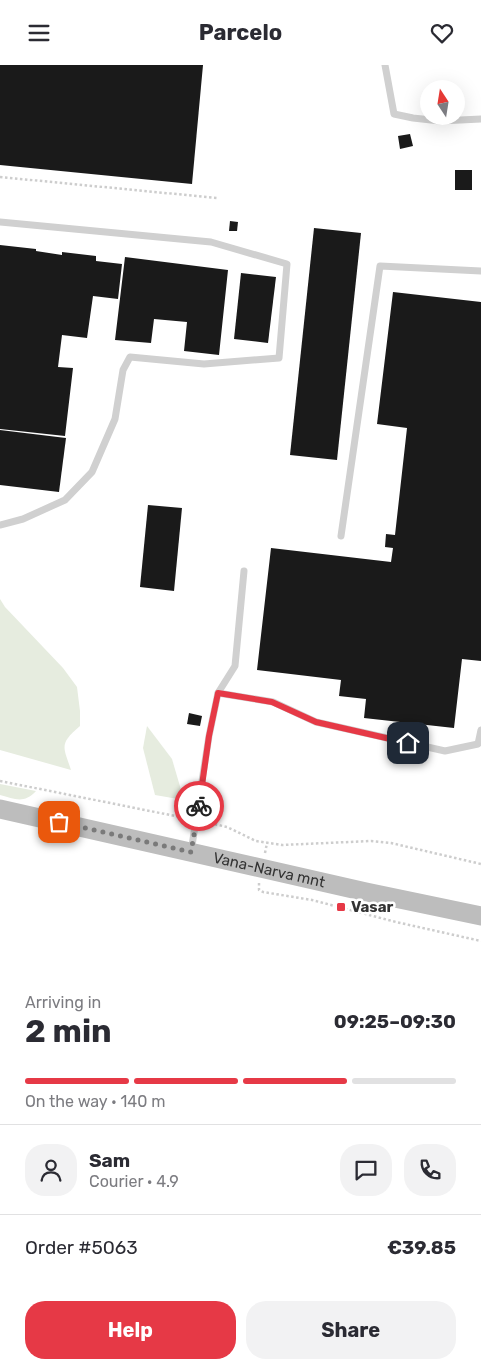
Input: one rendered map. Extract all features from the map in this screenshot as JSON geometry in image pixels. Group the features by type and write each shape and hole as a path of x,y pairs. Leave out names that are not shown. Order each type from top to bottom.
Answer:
{"main road":[{"name":"Vana-Narva mnt","path":"0,809 366,892 481,916"}],"lane":[{"path":"385,65 394,113 413,118 440,121 481,119"},
{"path":"0,222 211,242 288,264 279,358 204,363 130,357 122,370 116,419 92,472 65,500 23,519 0,525"},
{"path":"341,536 380,267 481,271"},
{"path":"191,852 209,736 218,693 235,666 244,571"},
{"path":"218,693 272,702 316,722 445,751 478,745 481,729"}],"path":[{"path":"0,177 217,199"},
{"path":"0,781 227,827 256,841 282,845 371,841 391,843 481,864"}],"shaded area":[{"path":"0,599 5,607 63,668 77,687 80,726 69,737 65,746 71,770 0,750"},
{"path":"147,726 172,759 184,800 155,795 143,748"},
{"path":"0,784 36,791 27,798 15,799 0,795"}],"building":[{"path":"0,65 203,65 192,184 0,165"},
{"path":"410,134 413,146 400,149 398,136"},
{"path":"455,170 472,170 472,190 455,190"},
{"path":"230,221 238,222 237,231 229,231"},
{"path":"314,228 361,233 337,460 290,455"},
{"path":"0,245 36,249 36,251 62,255 62,252 96,256 96,261 122,264 118,299 93,296 87,338 62,335 58,367 73,368 65,436 0,429"},
{"path":"125,257 228,270 219,355 184,351 187,322 154,319 151,343 115,340"},
{"path":"241,273 276,277 268,343 234,339"},
{"path":"393,292 481,302 481,661 462,659 454,728 364,718 366,699 339,696 341,680 257,670 271,548 391,562 393,548 385,547 386,534 395,535 407,428 377,424"},
{"path":"0,430 66,438 59,492 0,485"},
{"path":"148,505 182,508 174,591 140,587"},
{"path":"189,713 202,716 200,726 187,724"}],"way so far":[{"path":"59,822 191,852 199,806"}],"place":[{"name":"Vasar","path":"341,907"}],"route":[{"path":"199,806 209,736 218,693 272,702 316,722 408,743"}]}
